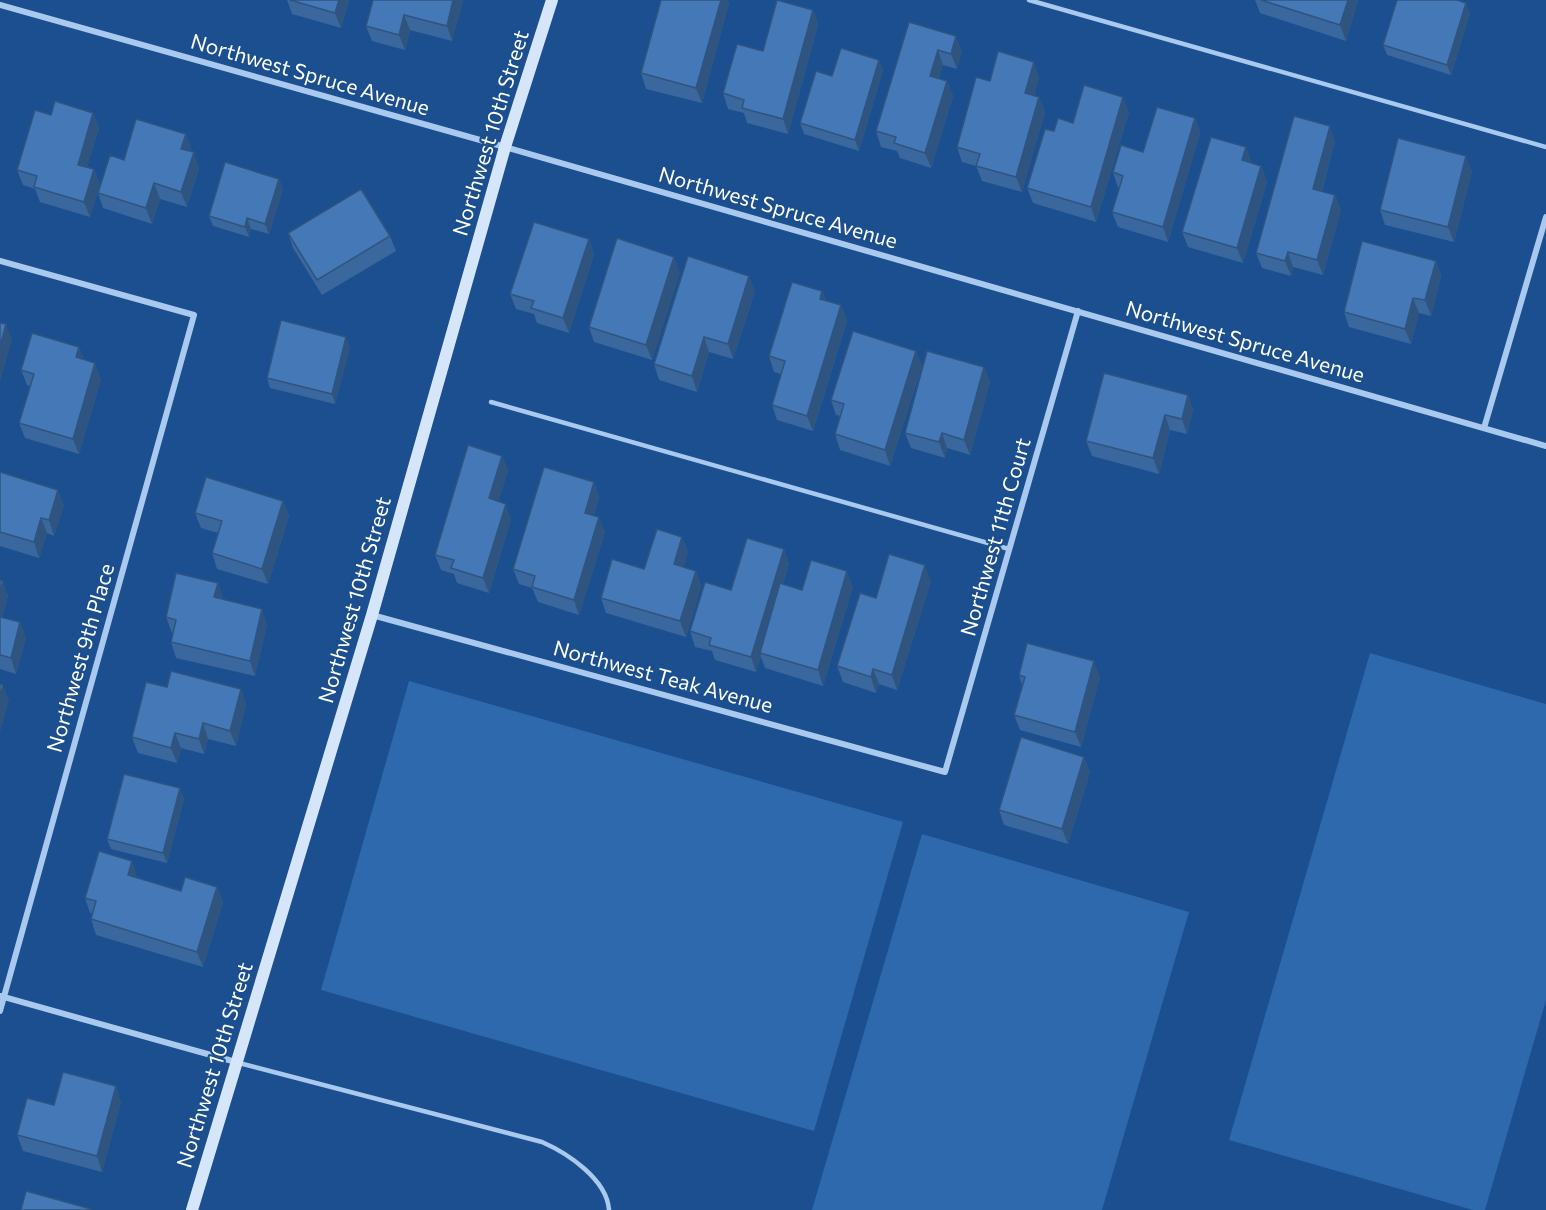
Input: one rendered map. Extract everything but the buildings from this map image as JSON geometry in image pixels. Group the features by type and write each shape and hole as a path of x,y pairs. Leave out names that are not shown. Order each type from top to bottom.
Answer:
{"street":[{"name":"Northwest 10th Street","path":"192,1210 372,615 506,147 552,0"},
{"name":"Northwest Spruce Avenue","path":"0,5 506,147 1546,446"},
{"path":"1484,428 1546,217"},
{"name":"Northwest 9th Place","path":"0,261 194,315 2,997 0,1011"},
{"name":"Northwest 11th Court","path":"945,772 1078,311"},
{"name":"Northwest Teak Avenue","path":"372,615 945,772"},
{"path":"2,997 236,1062"}],"lane":[{"path":"1029,0 1546,147"},
{"path":"490,402 1010,549"},
{"path":"236,1062 542,1142 562,1150 591,1174 608,1200 609,1210"}],"shaded area":[{"path":"1370,653 1546,704 1546,1000 1485,1210 1473,1210 1229,1140"},
{"path":"409,681 903,822 814,1131 321,990"},
{"path":"922,834 1189,912 1102,1210 812,1210"}]}
